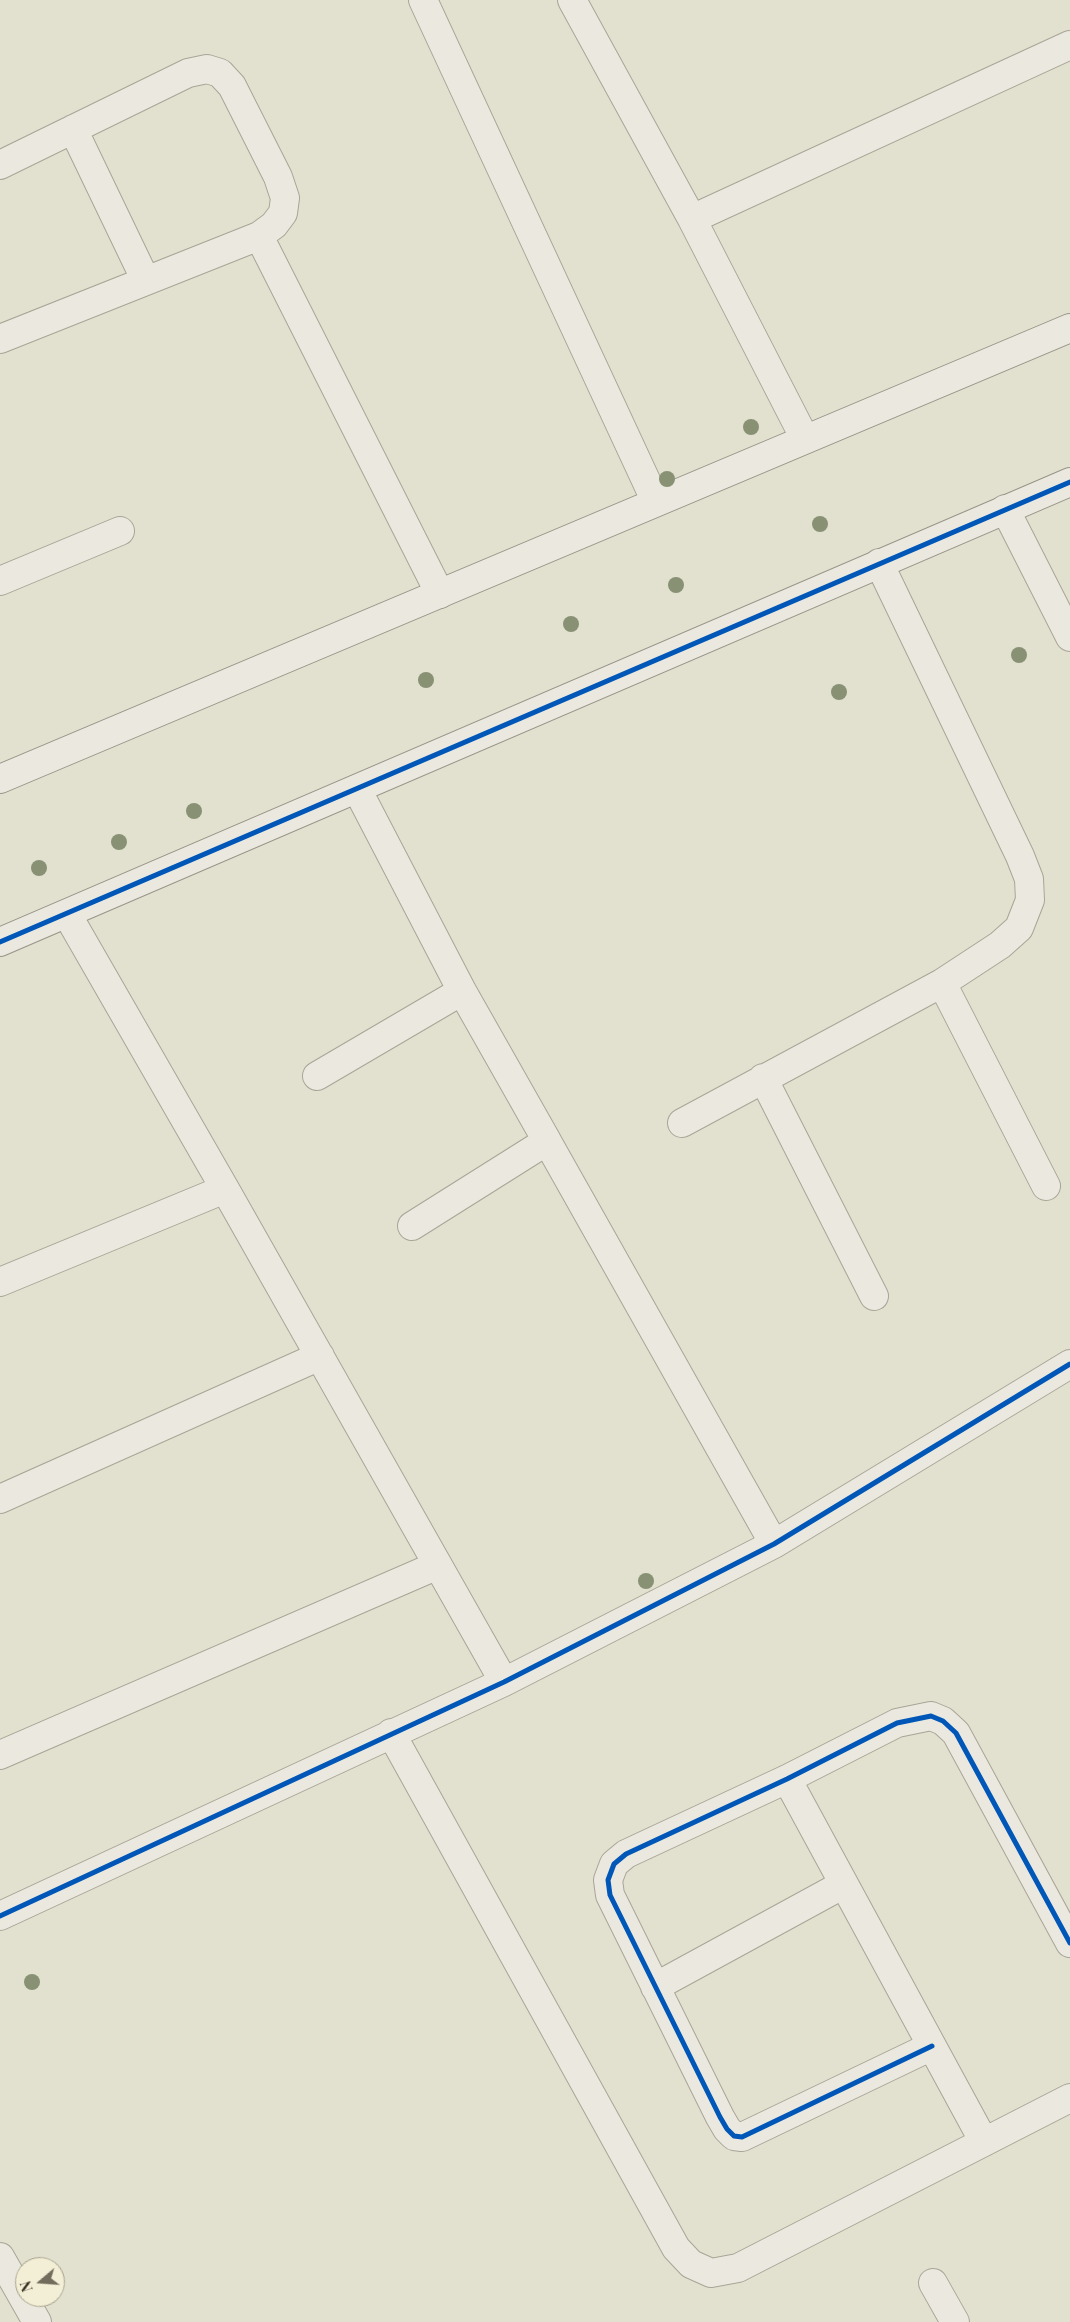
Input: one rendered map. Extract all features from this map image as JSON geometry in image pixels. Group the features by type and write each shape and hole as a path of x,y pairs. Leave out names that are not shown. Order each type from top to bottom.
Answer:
{"street":[{"path":"423,0 656,502"},
{"path":"573,0 692,219 805,439"},
{"path":"692,219 1070,45"},
{"path":"0,165 188,73 207,70 220,73 232,86 278,177 284,198 283,213 274,224 259,236 0,339"},
{"path":"73,129 146,281"},
{"path":"259,236 440,594"},
{"path":"0,779 1070,328"},
{"path":"0,942 1070,482"},
{"path":"1006,509 1070,637"},
{"path":"0,581 120,531"},
{"path":"682,1123 942,983 1000,945 1019,928 1030,900 1028,879 1020,856 879,564"},
{"path":"357,789 462,991 774,1544"},
{"path":"67,914 504,1682"},
{"path":"942,983 1046,1186"},
{"path":"317,1076 462,991"},
{"path":"763,1078 874,1296"},
{"path":"412,1226 546,1141"},
{"path":"0,1282 225,1189"},
{"path":"0,1499 320,1356"},
{"path":"0,1916 504,1682 774,1544 1070,1364"},
{"path":"0,1754 438,1565"},
{"path":"932,2046 742,2137 734,2136 720,2117 610,1895 608,1880 614,1864 626,1854 898,1723 931,1716 943,1721 956,1733 1070,1943"},
{"path":"391,1733 676,2248 691,2264 711,2273 738,2268 1070,2098"},
{"path":"787,1778 984,2142"},
{"path":"655,1987 844,1884"},
{"path":"0,2257 37,2322"},
{"path":"933,2283 955,2322"}],"cycle path":[{"path":"0,942 1070,482"},
{"path":"0,1916 504,1682 774,1544 1070,1364"},
{"path":"932,2046 742,2137 734,2136 720,2117 610,1895 608,1880 614,1864 626,1854 787,1779 897,1723 931,1716 943,1721 956,1733 1070,1943"}]}
